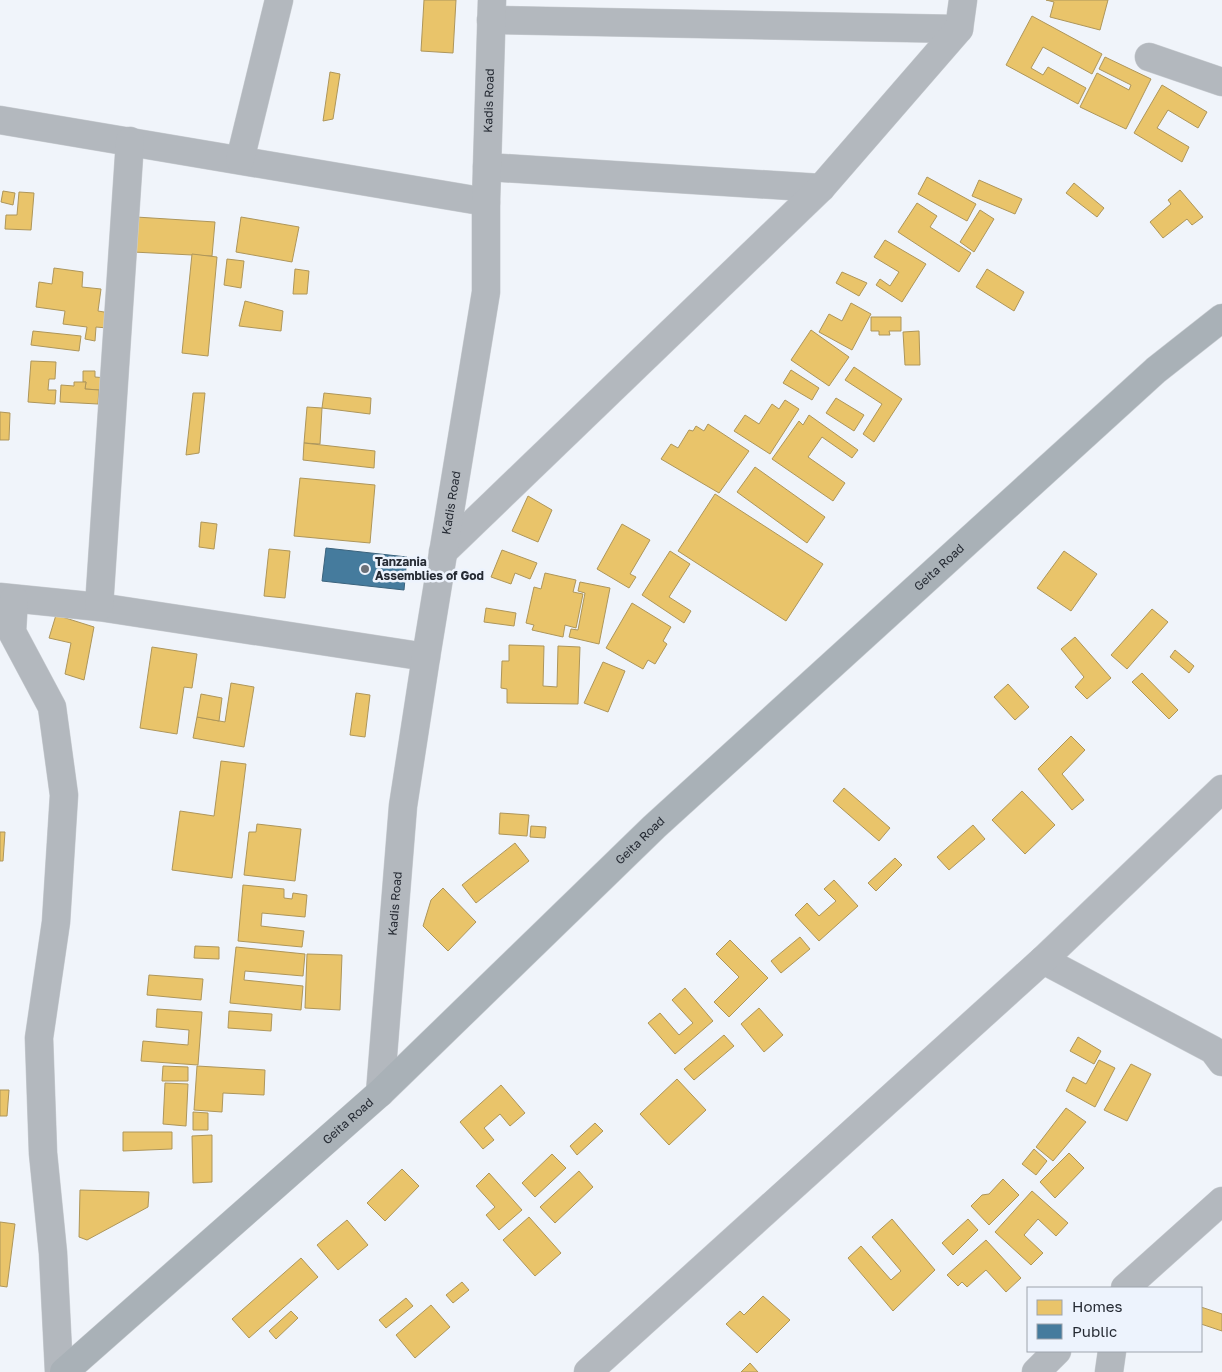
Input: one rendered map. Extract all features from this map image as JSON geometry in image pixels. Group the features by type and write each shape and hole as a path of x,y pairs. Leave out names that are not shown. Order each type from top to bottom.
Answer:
{"main road":[{"name":"Geita Road","path":"64,1372 380,1093 654,827 1156,370 1222,318"}],"street":[{"path":"240,160 279,0"},
{"path":"443,552 820,188 959,29 963,0"},
{"path":"492,10 959,29"},
{"name":"Kadis Road","path":"380,1093 403,806 486,292 486,202 492,10"},
{"path":"1149,57 1222,82"},
{"path":"0,120 486,202"},
{"path":"99,607 130,141"},
{"path":"487,168 820,188"},
{"path":"59,1372 53,1252 43,1153 40,1038 56,922 64,794 52,708 12,632 7,598 99,607 426,657"},
{"path":"588,1372 1043,960 1222,789"},
{"path":"1043,960 1213,1050 1222,1062"},
{"path":"1126,1287 1222,1201"},
{"path":"1036,1372 1056,1352"},
{"path":"1109,1372 1112,1352"}],"building: Homes":[{"path":"424,0 456,0 453,53 421,51"},
{"path":"1046,0 1108,0 1100,30 1050,17 1054,2"},
{"path":"1032,16 1102,54 1092,74 1043,47 1031,68 1043,75 1048,67 1086,88 1078,104 1006,65"},
{"path":"1105,57 1151,79 1126,129 1080,107 1097,73 1129,90 1131,85 1099,69"},
{"path":"330,72 340,74 333,119 323,121"},
{"path":"1162,85 1207,112 1198,128 1168,110 1157,128 1189,147 1182,162 1134,133"},
{"path":"927,177 976,204 967,221 918,194"},
{"path":"979,180 1022,199 1015,214 972,196"},
{"path":"1074,183 1104,208 1097,217 1066,193"},
{"path":"1180,190 1203,217 1192,225 1187,219 1163,238 1150,222 1171,204 1168,200"},
{"path":"3,191 15,193 13,205 1,202"},
{"path":"19,192 34,193 31,230 5,229 6,215 17,215"},
{"path":"917,203 937,216 930,227 971,253 959,272 898,232"},
{"path":"980,210 994,219 974,252 960,242"},
{"path":"136,217 215,222 212,256 133,252"},
{"path":"241,217 299,227 292,262 236,252"},
{"path":"885,240 926,264 902,302 876,285 880,279 890,286 899,272 874,257"},
{"path":"192,254 217,257 208,356 182,353"},
{"path":"227,259 244,261 241,288 224,285"},
{"path":"54,268 83,272 82,287 101,289 98,311 110,313 107,328 96,327 95,341 85,339 87,327 63,324 65,311 36,307 39,282 52,284"},
{"path":"295,269 309,271 307,294 293,294"},
{"path":"987,269 1024,292 1014,311 976,287"},
{"path":"842,272 867,283 859,296 836,283"},
{"path":"245,301 283,311 281,331 239,326"},
{"path":"851,303 871,314 852,350 819,332 829,314 842,321"},
{"path":"871,317 901,317 901,331 889,331 890,335 879,335 879,331 871,331"},
{"path":"811,330 849,357 829,386 791,360"},
{"path":"33,331 81,336 79,351 31,345"},
{"path":"919,331 920,365 905,365 903,332"},
{"path":"31,361 56,362 55,379 49,379 48,390 56,390 55,404 28,402"},
{"path":"854,367 902,399 874,442 863,434 882,404 845,380"},
{"path":"791,370 819,388 812,400 783,383"},
{"path":"83,371 95,371 95,377 107,378 106,404 98,404 99,390 85,389 86,382 83,382"},
{"path":"74,382 86,382 85,389 99,390 98,404 60,402 61,385 74,386"},
{"path":"193,393 205,393 199,453 186,455"},
{"path":"324,393 371,398 370,414 322,408"},
{"path":"836,398 864,415 854,431 826,413"},
{"path":"785,400 799,409 770,454 734,431 745,415 759,424 772,404 779,409"},
{"path":"307,407 322,408 320,444 304,443"},
{"path":"0,412 10,413 9,440 0,440"},
{"path":"809,415 858,450 852,458 822,437 808,457 845,483 833,501 772,459 799,421 803,425"},
{"path":"708,424 749,451 719,493 661,459 671,444 678,448 689,430 693,431 696,426 704,431"},
{"path":"304,443 375,451 374,468 303,460"},
{"path":"755,467 825,517 807,543 737,492"},
{"path":"300,478 375,485 370,543 294,536"},
{"path":"715,494 823,564 786,621 678,551"},
{"path":"528,496 552,510 538,542 512,531"},
{"path":"201,522 217,524 214,549 199,547"},
{"path":"622,524 650,540 630,574 636,577 629,588 597,569"},
{"path":"269,549 290,551 285,598 264,596"},
{"path":"502,550 537,563 530,579 515,573 511,584 491,577"},
{"path":"670,551 690,564 669,597 691,611 684,623 642,595"},
{"path":"1064,551 1097,574 1071,611 1037,588"},
{"path":"545,573 576,580 573,592 583,594 576,628 565,625 563,637 532,630 534,625 526,623 534,587 541,589"},
{"path":"580,582 610,588 599,644 569,637 571,629 578,630 585,593 578,591"},
{"path":"632,603 671,627 663,641 667,644 655,664 648,660 643,669 606,648"},
{"path":"486,608 516,613 514,626 484,622"},
{"path":"1152,609 1168,622 1127,669 1111,655"},
{"path":"56,615 94,627 84,680 65,674 71,643 49,638"},
{"path":"1075,637 1111,678 1087,699 1075,687 1084,677 1061,649"},
{"path":"509,645 544,646 543,686 557,687 558,646 580,647 578,704 507,703 507,689 501,688 502,661 509,661"},
{"path":"152,647 197,654 192,688 184,687 177,734 140,728"},
{"path":"1175,650 1194,666 1189,673 1170,657"},
{"path":"603,662 625,671 608,712 584,703"},
{"path":"1142,673 1178,710 1169,719 1132,682"},
{"path":"231,683 254,687 244,747 193,738 197,717 225,722"},
{"path":"1008,684 1029,707 1015,720 994,697"},
{"path":"356,693 370,695 365,737 350,735"},
{"path":"201,694 222,698 219,721 197,717"},
{"path":"1071,736 1085,750 1062,774 1084,800 1072,810 1038,769"},
{"path":"221,761 246,764 232,878 172,870 180,811 214,816"},
{"path":"844,788 890,828 879,841 833,801"},
{"path":"1022,791 1055,825 1025,854 992,820"},
{"path":"500,813 529,815 527,836 499,834"},
{"path":"257,824 301,829 295,881 244,875 249,832 256,832"},
{"path":"973,825 985,839 949,870 937,857"},
{"path":"531,826 546,827 545,838 530,837"},
{"path":"0,832 5,832 3,861 0,861"},
{"path":"515,843 529,861 476,903 462,885"},
{"path":"895,858 902,865 876,891 868,883"},
{"path":"834,880 858,906 819,941 795,915 807,903 819,916 836,901 824,889"},
{"path":"243,885 284,889 284,898 292,899 293,893 307,895 305,917 262,913 261,926 304,931 302,947 238,941"},
{"path":"443,888 476,922 448,951 423,926 431,900"},
{"path":"800,937 810,949 781,973 771,961"},
{"path":"730,940 768,978 729,1017 714,1002 739,977 716,954"},
{"path":"195,946 219,947 219,959 194,958"},
{"path":"236,947 305,954 303,976 245,971 244,980 303,986 301,1010 230,1003"},
{"path":"307,954 342,955 340,1010 305,1008"},
{"path":"149,975 203,979 201,1000 147,995"},
{"path":"685,988 713,1021 675,1054 648,1023 660,1013 679,1035 693,1023 672,1000"},
{"path":"759,1008 783,1035 764,1052 741,1024"},
{"path":"157,1009 202,1012 198,1065 141,1061 143,1041 188,1045 189,1030 156,1027"},
{"path":"229,1011 272,1014 271,1031 228,1028"},
{"path":"724,1035 734,1046 694,1080 684,1069"},
{"path":"1078,1037 1101,1051 1094,1064 1070,1051"},
{"path":"1099,1060 1115,1068 1095,1107 1066,1091 1073,1077 1086,1084"},
{"path":"1131,1064 1151,1074 1127,1121 1104,1110"},
{"path":"163,1066 188,1067 188,1081 162,1081"},
{"path":"197,1066 265,1070 264,1095 223,1093 222,1112 194,1110"},
{"path":"677,1079 706,1110 669,1145 640,1114"},
{"path":"165,1083 188,1084 186,1126 163,1124"},
{"path":"501,1085 525,1113 510,1126 500,1114 484,1128 494,1140 483,1149 460,1122"},
{"path":"0,1090 9,1090 7,1116 0,1116"},
{"path":"1066,1108 1086,1122 1053,1161 1036,1147"},
{"path":"193,1112 208,1113 208,1130 193,1130"},
{"path":"595,1123 603,1131 577,1155 570,1146"},
{"path":"123,1132 172,1132 172,1149 123,1151"},
{"path":"212,1135 212,1182 193,1183 192,1136"},
{"path":"1034,1149 1047,1161 1036,1175 1022,1164"},
{"path":"1069,1153 1084,1168 1055,1198 1040,1182"},
{"path":"552,1154 566,1168 535,1197 522,1183"},
{"path":"402,1169 419,1186 385,1221 367,1203"},
{"path":"579,1171 593,1187 555,1223 540,1207"},
{"path":"489,1173 522,1210 499,1230 486,1215 495,1207 476,1186"},
{"path":"1003,1179 1019,1195 989,1225 971,1206 982,1195 989,1194"},
{"path":"80,1190 149,1192 148,1207 87,1240 79,1237"},
{"path":"1032,1191 1068,1223 1056,1236 1038,1219 1024,1235 1043,1253 1031,1265 995,1232"},
{"path":"529,1217 561,1253 535,1276 503,1240"},
{"path":"892,1219 935,1270 893,1311 848,1258 861,1246 891,1280 901,1271 872,1237"},
{"path":"968,1219 978,1230 953,1255 942,1243"},
{"path":"347,1220 368,1245 338,1270 317,1245"},
{"path":"0,1222 15,1224 7,1287 0,1286"},
{"path":"986,1240 1021,1278 1006,1292 986,1270 967,1287 962,1282 958,1286 947,1275"},
{"path":"301,1258 318,1277 249,1338 232,1319"},
{"path":"462,1282 469,1290 453,1303 446,1295"},
{"path":"763,1296 790,1320 757,1353 726,1324 740,1311 744,1315"},
{"path":"406,1298 413,1306 386,1328 379,1320"},
{"path":"431,1305 450,1327 415,1358 396,1335"},
{"path":"1202,1307 1222,1314 1222,1331 1202,1324"},
{"path":"291,1311 298,1318 276,1339 269,1331"},
{"path":"750,1363 758,1372 741,1372"}],"building: Public":[{"name":"Tanzania Assemblies of God","path":"326,548 407,557 404,590 322,581"}],"place":[{"name":"Tanzania Assemblies of God","path":"365,569"}]}
